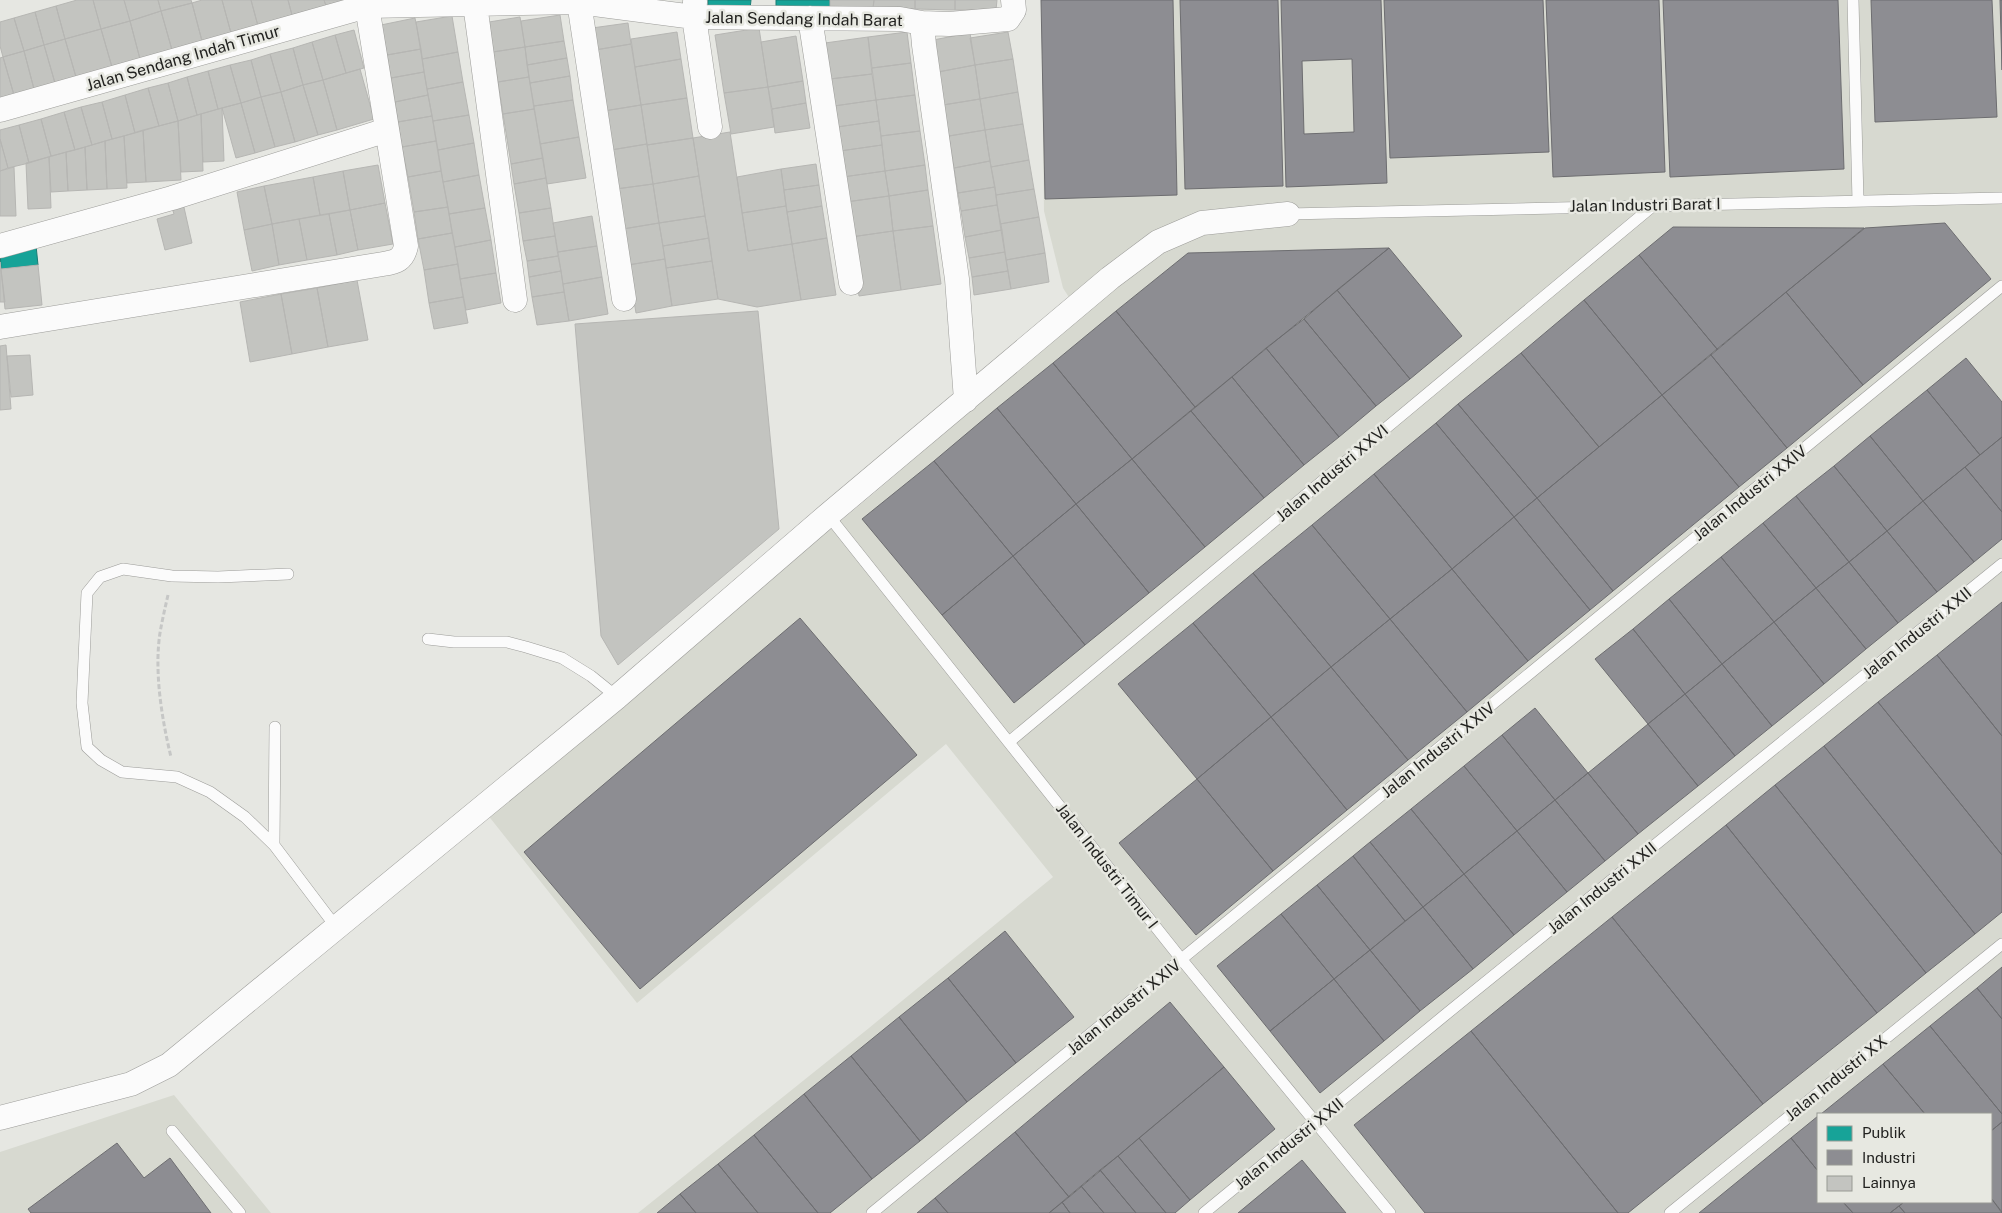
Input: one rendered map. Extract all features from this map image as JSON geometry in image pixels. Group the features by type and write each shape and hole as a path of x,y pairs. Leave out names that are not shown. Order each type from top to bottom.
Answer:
{"street":[{"path":"922,23 949,24 1008,19 1014,10 1014,0"},
{"path":"579,2 624,299"},
{"name":"Jalan Sendang Indah Barat","path":"366,3 475,4 579,2 694,8 810,18 900,19 922,23 957,279 966,400"},
{"path":"0,327 398,261 404,253 406,246 366,3"},
{"name":"Jalan Sendang Indah Timur","path":"0,110 366,3"},
{"path":"475,4 516,300"},
{"path":"694,8 710,127"},
{"path":"810,18 851,283"},
{"path":"0,246 172,198 387,130"},
{"path":"0,1118 131,1084 168,1065 618,697 828,515 1110,278 1158,242 1202,223 1288,214"}],"lane":[{"path":"1853,0 1858,201"},
{"name":"Jalan Industri Barat I","path":"1288,214 2002,198"},
{"name":"Jalan Industri XXVI","path":"1009,742 1654,205"},
{"name":"Jalan Industri XXIV","path":"872,1213 2002,286"},
{"name":"Jalan Industri Timur I","path":"828,515 1182,960 1390,1213"},
{"name":"Jalan Industri XXII","path":"1204,1213 2002,564"},
{"path":"288,574 218,577 172,576 123,569 100,577 87,592 82,703 87,747 100,760 122,772 177,777 210,792 245,817 274,845 336,927"},
{"path":"428,639 454,642 507,642 526,647 562,658 591,676 618,697"},
{"path":"274,845 275,727"},
{"name":"Jalan Industri XX","path":"1670,1213 2002,944"},
{"path":"172,1131 240,1213"}],"path":[{"path":"172,576 160,634 159,677 165,733 177,777"}],"shaded area":[{"path":"1041,0 2002,0 2002,1213 638,1213 869,1028 1053,877 946,744 637,1003 487,814 873,494 1042,350 1079,313 1063,288 1044,211"},
{"path":"174,1095 271,1213 0,1213 0,1152"}],"building: Publik":[{"path":"708,0 751,0 750,9 708,9"},
{"path":"776,0 830,0 830,7 776,6"},
{"path":"36,245 38,265 1,269 0,249"}],"building: Industri":[{"path":"1041,0 1173,0 1177,195 1045,199"},
{"path":"1180,0 1278,0 1283,186 1185,189"},
{"path":"1281,0 1381,0 1387,183 1286,187","holes":["1352,59 1354,132 1304,134 1302,61"]},
{"path":"1384,0 1543,0 1549,152 1390,158"},
{"path":"1546,0 1659,0 1665,172 1553,177"},
{"path":"1663,0 1838,0 1844,169 1670,177"},
{"path":"1871,0 1992,0 1997,117 1875,122"},
{"path":"2000,0 2002,0 2002,70"},
{"path":"1945,223 1991,279 1863,385 1786,292 1865,228"},
{"path":"1673,227 1864,228 1717,349 1639,255"},
{"path":"1389,248 1195,407 1116,311 1188,253"},
{"path":"1389,248 1462,336 1410,379 1337,290"},
{"path":"1639,255 1717,349 1662,395 1584,300"},
{"path":"1337,290 1410,379 1376,406 1304,319"},
{"path":"1786,292 1863,385 1787,448 1711,355"},
{"path":"1584,300 1662,395 1599,447 1521,353"},
{"path":"1116,311 1195,407 1132,459 1053,363"},
{"path":"1304,319 1376,406 1339,437 1266,348"},
{"path":"1266,348 1339,437 1304,465 1232,377"},
{"path":"1521,353 1599,447 1537,498 1458,404"},
{"path":"1711,355 1787,448 1739,487 1662,395"},
{"path":"1966,358 2002,402 2002,437 1980,455 1927,390"},
{"path":"1053,363 1132,459 1076,504 997,408"},
{"path":"1232,377 1304,465 1264,498 1191,411"},
{"path":"1927,390 1980,455 1923,501 1870,436"},
{"path":"1662,395 1739,487 1613,591 1537,498"},
{"path":"1458,404 1537,498 1514,517 1436,423"},
{"path":"997,408 1076,504 1013,556 934,461"},
{"path":"1191,411 1264,498 1205,547 1132,459"},
{"path":"1436,423 1514,517 1452,569 1374,474"},
{"path":"1870,436 1923,501 1887,531 1834,466"},
{"path":"2002,437 2002,512 1965,467"},
{"path":"1132,459 1205,547 1149,593 1076,504"},
{"path":"934,461 1013,556 942,615 862,519"},
{"path":"1834,466 1887,531 1849,562 1796,496"},
{"path":"1965,467 2002,512 2002,539 1974,562 1923,501"},
{"path":"1374,474 1452,569 1390,619 1312,525"},
{"path":"1796,496 1849,562 1816,588 1763,523"},
{"path":"1537,498 1613,591 1590,610 1514,517"},
{"path":"1923,501 1974,562 1937,592 1887,531"},
{"path":"1076,504 1149,593 1085,645 1013,556"},
{"path":"1514,517 1590,610 1528,661 1452,569"},
{"path":"1763,523 1816,588 1774,622 1721,557"},
{"path":"1312,525 1390,619 1331,667 1253,573"},
{"path":"1887,531 1937,592 1898,623 1849,562"},
{"path":"1013,556 1085,645 1014,703 942,615"},
{"path":"1721,557 1774,622 1722,664 1669,599"},
{"path":"1849,562 1898,623 1866,649 1816,588"},
{"path":"1452,569 1528,661 1467,712 1390,619"},
{"path":"1253,573 1331,667 1271,717 1193,623"},
{"path":"1816,588 1866,649 1824,684 1774,622"},
{"path":"1669,599 1722,664 1685,694 1633,629"},
{"path":"2002,602 2002,736 1937,655"},
{"path":"800,618 917,755 640,989 524,852"},
{"path":"1390,619 1467,712 1408,760 1331,667"},
{"path":"1774,622 1824,684 1772,726 1722,664"},
{"path":"1193,623 1271,717 1197,779 1118,684"},
{"path":"1633,629 1685,694 1648,724 1595,659"},
{"path":"1937,655 2002,736 2002,855 1878,702"},
{"path":"1722,664 1772,726 1735,756 1685,694"},
{"path":"1331,667 1408,760 1347,810 1271,717"},
{"path":"1685,694 1735,756 1698,786 1648,724"},
{"path":"1878,702 2002,855 2002,912 1975,934 1824,746"},
{"path":"1535,708 1588,773 1555,800 1502,735"},
{"path":"1271,717 1347,810 1273,871 1197,779"},
{"path":"1648,724 1698,786 1638,834 1588,773"},
{"path":"1502,735 1555,800 1517,831 1464,766"},
{"path":"1824,746 1975,934 1926,973 1775,785"},
{"path":"1464,766 1517,831 1464,874 1411,809"},
{"path":"1588,773 1638,834 1605,861 1555,800"},
{"path":"1197,779 1273,871 1196,935 1119,843"},
{"path":"1775,785 1926,973 1877,1013 1726,825"},
{"path":"1555,800 1605,861 1567,892 1517,831"},
{"path":"1411,809 1464,874 1423,907 1370,842"},
{"path":"1726,825 1877,1013 1763,1104 1612,917"},
{"path":"1517,831 1567,892 1514,935 1464,874"},
{"path":"1370,842 1423,907 1405,921 1353,856"},
{"path":"1353,856 1405,921 1370,950 1317,885"},
{"path":"1464,874 1514,935 1473,969 1423,907"},
{"path":"1317,885 1370,950 1334,979 1281,914"},
{"path":"1423,907 1473,969 1420,1011 1370,950"},
{"path":"1281,914 1334,979 1270,1031 1217,966"},
{"path":"1612,917 1763,1104 1628,1213 1618,1213 1471,1031"},
{"path":"1005,931 1074,1017 1016,1063 948,978"},
{"path":"1370,950 1420,1011 1384,1041 1334,979"},
{"path":"2002,967 2002,1019 1977,988"},
{"path":"948,978 1016,1063 967,1102 899,1017"},
{"path":"1334,979 1384,1041 1320,1093 1270,1031"},
{"path":"1977,988 2002,1019 2002,1114 1930,1026"},
{"path":"1170,1002 1224,1067 1069,1197 1015,1132"},
{"path":"899,1017 967,1102 920,1141 851,1056"},
{"path":"1930,1026 2002,1114 2002,1122 1992,1130 1992,1113 1924,1113 1883,1064"},
{"path":"1471,1031 1618,1213 1425,1213 1354,1125"},
{"path":"851,1056 920,1141 872,1179 804,1094"},
{"path":"1883,1064 1924,1113 1822,1113"},
{"path":"1224,1067 1275,1129 1190,1200 1139,1138"},
{"path":"804,1094 872,1179 830,1213 818,1213 754,1135"},
{"path":"1817,1117 1817,1170 1791,1138"},
{"path":"2002,1122 2002,1212 1992,1199 1992,1130"},
{"path":"1015,1132 1069,1197 1049,1213 948,1213 935,1198"},
{"path":"754,1135 818,1213 758,1213 718,1164"},
{"path":"1139,1138 1190,1200 1175,1213 1166,1213 1118,1156"},
{"path":"1791,1138 1817,1170 1817,1203 1844,1203 1853,1213 1699,1213"},
{"path":"117,1143 144,1178 170,1158 211,1213 31,1213 28,1209"},
{"path":"1118,1156 1166,1213 1136,1213 1100,1170"},
{"path":"1302,1160 1346,1213 1238,1213"},
{"path":"718,1164 758,1213 696,1213 680,1194"},
{"path":"1100,1170 1136,1213 1104,1213 1081,1186"},
{"path":"1081,1186 1104,1213 1070,1213 1062,1202"},
{"path":"680,1194 696,1213 657,1213"},
{"path":"935,1198 948,1213 917,1213"},
{"path":"1992,1199 2002,1213 1905,1213 1899,1206 1903,1203 1992,1203"},
{"path":"1062,1202 1070,1213 1049,1213"},
{"path":"1844,1203 1903,1203 1890,1213 1853,1213"},
{"path":"1899,1206 1905,1213 1890,1213"}],"building: Lainnya":[{"path":"77,0 93,0 101,29 65,39 56,6"},
{"path":"93,0 124,0 130,21 101,29"},
{"path":"124,0 158,0 161,11 130,21"},
{"path":"158,0 191,0 192,3 161,11"},
{"path":"202,0 222,0 231,33 202,41 192,3"},
{"path":"222,0 251,0 258,26 231,33"},
{"path":"251,0 288,0 292,15 258,26"},
{"path":"288,0 324,0 326,6 292,15"},
{"path":"324,0 348,0 326,6"},
{"path":"830,0 874,0 873,8 830,7"},
{"path":"874,0 915,0 915,9 873,8"},
{"path":"915,0 955,0 955,10 915,9"},
{"path":"955,0 997,0 996,10 955,10"},
{"path":"192,3 202,41 172,50 161,11"},
{"path":"56,6 65,39 44,45 35,12"},
{"path":"161,11 172,50 140,59 130,21"},
{"path":"35,12 44,45 24,51 14,18"},
{"path":"560,15 564,41 525,47 521,21"},
{"path":"452,16 458,52 422,59 416,22"},
{"path":"520,17 525,47 493,52 489,22"},
{"path":"14,18 24,51 3,57 0,46 0,22"},
{"path":"415,18 421,49 387,55 381,25"},
{"path":"130,21 140,59 112,67 101,29"},
{"path":"628,23 631,44 595,50 592,28"},
{"path":"759,28 768,87 724,93 715,35"},
{"path":"101,29 112,67 76,77 65,39"},
{"path":"354,30 364,68 346,73 335,35"},
{"path":"677,32 681,59 635,67 631,39"},
{"path":"907,32 911,63 872,68 868,37"},
{"path":"1008,32 1013,59 975,65 970,38"},
{"path":"970,33 975,65 938,72 933,40"},
{"path":"335,35 346,73 323,80 312,42"},
{"path":"796,36 803,81 768,87 761,42"},
{"path":"868,37 872,74 830,79 825,43"},
{"path":"65,39 76,77 55,83 44,45"},
{"path":"564,41 567,58 527,65 525,47"},
{"path":"312,42 323,80 303,85 293,48"},
{"path":"631,44 641,105 604,111 595,50"},
{"path":"44,45 55,83 34,89 24,51"},
{"path":"525,47 529,77 498,82 493,52"},
{"path":"293,48 303,85 281,92 270,54"},
{"path":"421,49 424,72 391,78 387,55"},
{"path":"24,51 34,89 14,95 3,57"},
{"path":"458,52 463,82 427,89 422,59"},
{"path":"270,54 281,92 261,97 251,60"},
{"path":"3,57 14,95 0,99 0,58"},
{"path":"567,58 570,76 530,83 527,65"},
{"path":"681,59 687,98 641,105 635,67"},
{"path":"1013,59 1018,92 980,99 975,65"},
{"path":"251,60 261,97 241,103 230,65"},
{"path":"911,63 915,95 876,100 872,68"},
{"path":"230,65 241,103 218,109 208,71"},
{"path":"975,65 980,99 943,105 938,72"},
{"path":"360,69 374,119 337,130 323,80"},
{"path":"208,71 218,109 197,115 187,77"},
{"path":"424,72 428,95 395,102 391,78"},
{"path":"872,74 876,100 834,106 830,79"},
{"path":"570,76 573,100 534,106 530,83"},
{"path":"187,77 197,115 178,121 168,83"},
{"path":"529,77 534,109 503,114 498,82"},
{"path":"323,80 337,130 318,135 303,85"},
{"path":"803,81 806,103 772,109 768,87"},
{"path":"463,82 469,115 433,121 427,89"},
{"path":"168,83 178,121 159,126 148,88"},
{"path":"303,85 318,135 295,142 281,92"},
{"path":"768,87 774,127 731,134 724,93"},
{"path":"148,88 159,126 135,133 125,95"},
{"path":"281,92 295,142 275,147 261,97"},
{"path":"1018,92 1023,124 985,130 980,99"},
{"path":"125,95 135,133 112,139 102,102"},
{"path":"428,95 432,116 398,122 395,102"},
{"path":"915,95 920,131 881,136 876,100"},
{"path":"261,97 275,147 255,153 241,103"},
{"path":"687,98 693,138 647,145 641,105"},
{"path":"980,99 985,130 949,136 943,105"},
{"path":"573,100 579,137 540,144 534,106"},
{"path":"876,100 879,121 837,127 834,106"},
{"path":"102,102 112,139 92,145 81,107"},
{"path":"241,103 255,153 236,158 222,108"},
{"path":"806,103 810,128 775,133 772,109"},
{"path":"641,105 647,144 611,150 604,111"},
{"path":"81,107 92,145 75,150 64,112"},
{"path":"222,108 224,161 203,162 201,114"},
{"path":"534,109 543,158 511,164 503,114"},
{"path":"64,112 75,150 51,156 41,119"},
{"path":"201,114 203,171 181,172 178,121"},
{"path":"469,115 474,143 438,150 433,121"},
{"path":"432,116 436,141 402,147 398,122"},
{"path":"41,119 51,156 29,163 19,125"},
{"path":"178,121 181,180 146,182 143,130"},
{"path":"879,121 882,145 840,151 837,127"},
{"path":"1023,124 1029,160 991,167 985,130"},
{"path":"19,125 29,163 8,168 0,139 0,130"},
{"path":"143,130 146,182 127,183 124,136"},
{"path":"985,130 990,161 954,168 949,136"},
{"path":"920,131 925,165 885,171 881,136"},
{"path":"730,132 748,251 792,244 801,300 757,307 718,299 693,138"},
{"path":"124,136 127,188 107,189 105,141"},
{"path":"579,137 586,178 547,184 540,144"},
{"path":"693,138 699,176 653,184 647,145"},
{"path":"0,139 8,168 0,171"},
{"path":"105,141 107,189 87,190 85,147"},
{"path":"436,141 441,171 408,177 402,147"},
{"path":"474,143 479,175 443,182 438,150"},
{"path":"647,144 653,184 616,189 611,150"},
{"path":"882,145 885,171 843,177 840,151"},
{"path":"85,147 87,190 68,191 66,152"},
{"path":"66,152 68,191 51,192 49,157"},
{"path":"49,157 51,208 28,209 26,163"},
{"path":"543,158 546,178 514,184 511,164"},
{"path":"1029,160 1034,189 996,195 991,167"},
{"path":"990,161 995,187 958,193 954,168"},
{"path":"816,164 819,185 784,190 781,169"},
{"path":"378,165 385,203 350,210 343,171"},
{"path":"925,165 928,190 889,196 885,171"},
{"path":"14,167 16,216 0,216 0,171"},
{"path":"781,169 786,206 742,213 737,177"},
{"path":"343,171 350,210 320,215 313,177"},
{"path":"441,171 448,207 414,212 408,177"},
{"path":"885,171 889,196 846,202 843,177"},
{"path":"479,175 485,208 449,214 443,182"},
{"path":"699,176 705,216 659,223 653,184"},
{"path":"313,177 320,215 272,224 264,186"},
{"path":"546,178 551,208 519,213 514,184"},
{"path":"653,184 659,223 623,229 616,189"},
{"path":"819,185 822,206 787,212 784,190"},
{"path":"264,186 272,224 244,230 237,192"},
{"path":"995,187 997,205 961,211 958,193"},
{"path":"1034,189 1039,217 1000,224 996,195"},
{"path":"928,190 933,226 893,231 889,196"},
{"path":"889,196 893,231 851,237 846,202"},
{"path":"183,203 192,243 165,250 157,219 174,214 171,205"},
{"path":"385,203 393,244 358,250 350,210"},
{"path":"997,205 1002,230 965,237 961,211"},
{"path":"786,206 792,244 748,251 742,213"},
{"path":"822,206 827,238 792,244 787,212"},
{"path":"448,207 452,233 418,239 414,212"},
{"path":"485,208 491,240 455,247 449,214"},
{"path":"551,208 555,236 523,241 519,213"},
{"path":"350,210 358,250 337,255 329,214"},
{"path":"329,214 337,255 307,260 299,219"},
{"path":"592,216 597,246 558,252 553,223"},
{"path":"705,216 709,238 663,246 659,223"},
{"path":"1039,217 1045,253 1006,260 1000,224"},
{"path":"299,219 307,260 279,265 272,224"},
{"path":"659,223 665,259 628,265 623,229"},
{"path":"272,224 279,265 252,271 244,230"},
{"path":"933,226 941,284 901,290 893,231"},
{"path":"1002,230 1005,252 969,258 965,237"},
{"path":"893,231 901,290 859,296 851,237"},
{"path":"452,233 458,264 424,270 418,239"},
{"path":"555,236 558,256 527,261 523,241"},
{"path":"709,238 712,261 666,268 663,246"},
{"path":"827,238 836,295 801,300 792,244"},
{"path":"491,240 496,273 460,279 455,247"},
{"path":"597,246 602,277 563,284 558,252"},
{"path":"1005,252 1008,271 972,277 969,258"},
{"path":"1045,253 1049,282 1011,289 1006,260"},
{"path":"558,256 561,271 529,277 527,261"},
{"path":"665,259 672,306 636,313 628,265"},
{"path":"712,261 718,299 672,306 666,268"},
{"path":"0,262 5,302 0,302"},
{"path":"458,264 463,297 429,303 424,270"},
{"path":"38,265 42,305 5,309 1,269"},
{"path":"561,271 564,292 532,297 529,277"},
{"path":"1008,271 1011,289 974,295 972,277"},
{"path":"496,273 501,303 466,310 460,279"},
{"path":"602,277 608,314 569,321 563,284"},
{"path":"357,280 368,340 328,347 317,288"},
{"path":"317,288 328,347 292,354 281,294"},
{"path":"564,292 569,321 537,325 532,297"},
{"path":"281,294 292,354 250,362 240,302"},
{"path":"463,297 468,323 434,329 429,303"},
{"path":"758,311 779,529 618,665 601,636 575,324"},
{"path":"6,345 11,409 0,410 0,346"},
{"path":"30,355 33,395 11,397 7,356"}]}
